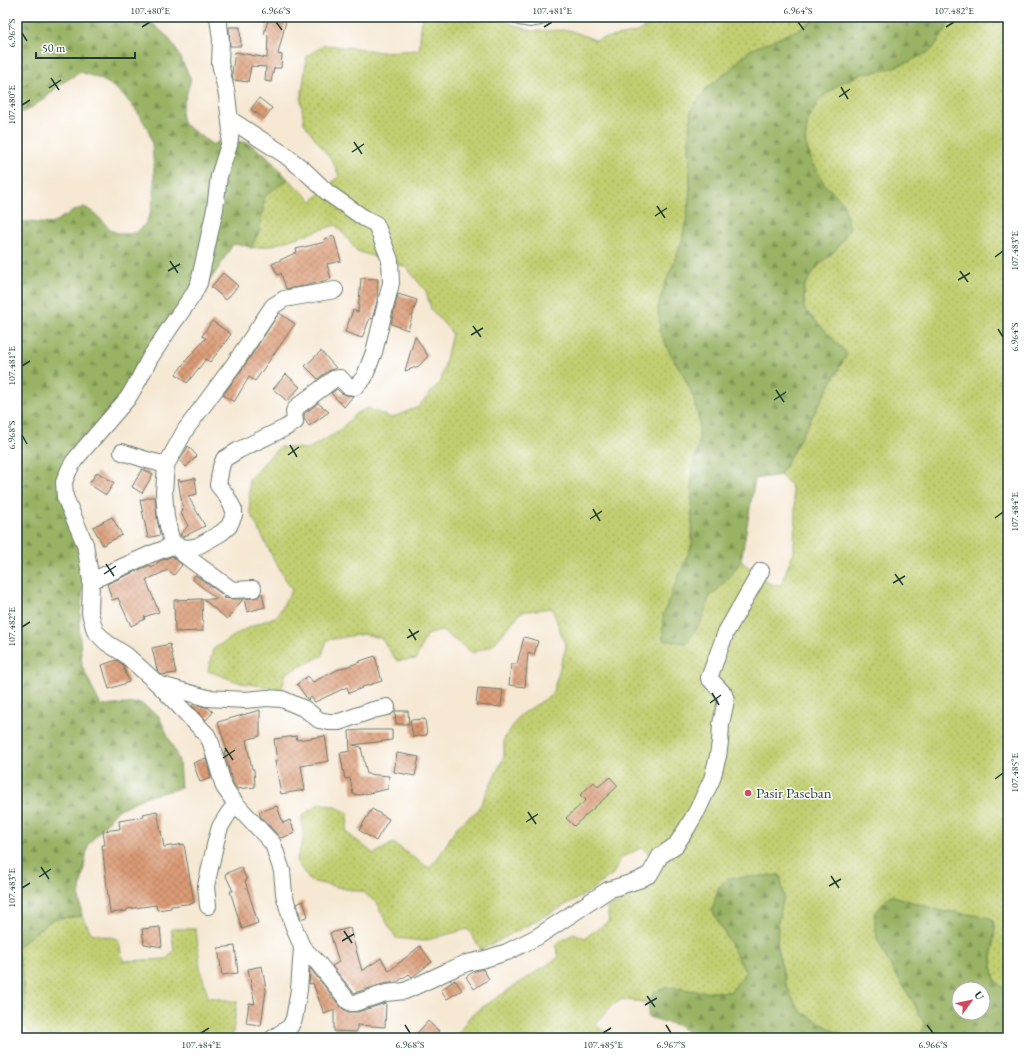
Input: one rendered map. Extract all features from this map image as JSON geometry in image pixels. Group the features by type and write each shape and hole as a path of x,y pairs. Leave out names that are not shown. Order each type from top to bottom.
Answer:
{"street":[{"path":"218,17 221,40 220,63 226,89 231,120 231,131 229,145 219,176 215,209 199,283 150,358 128,398 74,461 64,482 65,497 85,544 92,581 90,613 95,631 108,643 126,655 159,685 207,735 211,743 224,787 236,804 273,844 282,871 284,894 292,922 302,947 318,963 348,1001 356,1003 386,993 405,991 456,967 507,952 537,936 608,890 639,880 650,874 660,856 676,845 688,828 712,779 720,742 721,724 726,700 724,694 709,678 726,632 761,571"},
{"path":"519,17 530,19 541,17"},
{"path":"92,581 151,554 175,545 187,548 198,546 221,534 229,526 234,515 234,510 226,495 218,485 224,459 295,422 294,411 298,406 334,379 340,378 348,386 355,387 364,378 374,352 391,283 390,260 376,224 364,218 328,193 285,154 231,120"},
{"path":"253,589 232,590 182,553 175,545 171,538 166,517 164,492 166,465 186,429 273,306 284,299 335,290"},
{"path":"122,452 166,465"},
{"path":"159,685 207,698 245,700 267,698 282,700 305,709 319,720 330,722 339,722 373,710 387,707"},
{"path":"208,906 206,886 216,841 220,827 236,804"},
{"path":"273,1038 290,1027 294,1019 299,990 302,947"}],"green space":[{"path":"17,17 145,17 168,37 175,47 191,79 181,113 184,124 213,145 223,139 248,143 266,155 288,179 265,196 260,229 251,248 233,244 218,269 179,324 62,472 85,568 79,628 82,666 101,706 140,703 159,716 179,761 181,788 145,797 117,810 88,845 79,896 82,916 53,919 17,947 17,221 51,224 73,211 84,207 94,213 114,232 123,234 135,232 143,226 149,217 154,192 154,179 152,143 143,120 118,90 98,78 81,72 60,84 47,97 26,111 17,114"},
{"path":"422,17 502,17 506,22 532,31 569,30 595,40 638,32 659,17 821,17 725,74 706,89 691,110 689,136 690,189 687,215 682,242 665,284 670,353 683,374 693,396 699,419 699,444 692,469 692,545 672,592 700,624 709,598 727,580 741,561 770,584 781,585 794,550 795,505 791,485 780,475 847,354 804,309 804,286 818,266 836,249 843,202 825,185 813,165 805,142 808,118 820,99 839,84 861,74 885,70 946,30 949,17 1008,17 1008,989 1003,988 998,984 993,974 992,961 995,928 956,912 944,912 890,895 877,938 887,960 914,1003 925,1026 918,1038 847,1038 801,1012 792,998 786,984 777,948 778,922 784,896 780,876 729,878 719,887 712,910 746,973 730,992 654,992 649,1003 622,999 613,1005 595,1024 611,1038 455,1038 472,1014 559,957 555,945 574,933 585,938 609,921 607,908 644,890 660,873 651,855 641,848 621,858 613,874 586,894 481,950 468,929 423,941 396,938 380,911 379,905 362,891 310,881 296,861 303,840 302,816 320,803 349,813 346,832 374,854 393,843 429,868 439,856 457,827 478,810 504,757 504,739 520,715 552,695 566,647 552,608 521,612 493,645 473,653 442,631 426,635 416,659 397,661 381,638 363,634 327,640 322,656 286,673 282,689 241,683 208,671 213,649 245,629 277,616 292,590 273,558 250,512 249,479 279,447 308,449 338,432 355,414 368,408 391,418 418,407 441,381 452,333 431,309 426,291 406,267 357,251 336,225 270,246 251,248 260,229 265,195 288,179 312,201 339,176 334,164 304,123 301,99 307,56 325,45 381,52 419,50"},
{"path":"821,17 949,17 946,30 932,50 909,62 885,70 861,74 839,84 820,99 808,118 805,142 813,165 825,185 843,202 850,228 836,250 818,266 804,286 804,309 847,354 780,475 755,479 741,561 727,580 709,598 700,624 687,643 663,640 663,615 692,545 692,469 699,444 699,419 693,396 660,332 658,307 665,284 682,242 687,215 690,189 689,136 691,110 706,89 725,74 750,50 797,30"},
{"path":"780,875 784,896 778,922 777,948 786,984 792,998 801,1012 847,1038 698,1038 677,1025 648,1017 649,1003 654,992 667,987 706,992 730,992 746,973 712,910 719,887 728,878"},
{"path":"890,895 944,912 956,912 991,918 995,927 992,967 995,980 1003,988 1008,989 1008,1038 918,1038 925,1026 914,1003 887,960 877,938 874,914"},
{"path":"82,916 91,933 118,939 123,961 167,959 174,950 171,929 196,929 200,967 208,997 237,1002 232,1038 35,1038 18,1021 25,1013 22,972 17,947 53,919"},
{"path":"17,953 22,972 25,1013 17,1022"}],"building":[{"path":"269,17 287,17 278,54 282,55 281,68 274,68 271,82 265,81 266,67 251,66 248,82 233,80 232,73 235,52 267,58 268,35 264,34"},
{"path":"229,27 240,27 241,46 230,46"},
{"path":"259,98 272,108 264,119 251,109"},
{"path":"334,236 341,261 327,264 331,279 286,289 281,273 278,275 272,264 297,252 296,249 325,242 324,239"},
{"path":"223,273 238,286 226,300 211,287"},
{"path":"361,278 378,279 377,302 372,319 370,318 362,338 345,332 353,310 358,312"},
{"path":"398,294 417,300 408,330 391,324"},
{"path":"279,313 295,324 255,381 249,377 234,402 223,395 243,368"},
{"path":"212,321 231,334 210,362 206,359 187,383 176,374 206,338 202,336"},
{"path":"415,336 428,356 419,366 405,371"},
{"path":"321,351 336,368 328,371 318,379 305,366"},
{"path":"286,374 300,387 287,401 273,389"},
{"path":"337,389 341,393 353,396 344,407 331,393"},
{"path":"318,403 329,412 309,426 304,419 304,414"},
{"path":"188,446 197,456 186,467 180,460"},
{"path":"142,469 153,474 142,493 132,487"},
{"path":"97,472 114,483 106,495 89,484"},
{"path":"195,478 197,494 188,496 205,526 183,537 180,535 188,526 180,511 183,510 178,480 179,479 180,481"},
{"path":"155,497 160,535 148,538 140,500"},
{"path":"112,517 122,535 103,545 93,527"},
{"path":"172,556 182,565 174,575 168,570 146,580 159,612 144,617 145,619 131,626 118,598 112,600 107,584 150,565 152,568 158,562"},
{"path":"195,575 226,597 224,598 243,599 227,619 203,599 217,599 192,579"},
{"path":"262,593 265,607 247,612 244,599 258,597"},
{"path":"202,599 203,631 175,632 174,600"},
{"path":"524,637 538,641 534,655 528,653 525,687 509,685 511,664 517,664"},
{"path":"170,644 176,673 162,675 157,670 152,648"},
{"path":"375,656 382,681 349,693 347,687 315,702 311,697 308,700 297,684 308,676 313,682 337,670"},
{"path":"117,660 123,665 129,682 109,689 102,665"},
{"path":"478,688 503,690 501,707 476,705"},
{"path":"194,704 209,708 213,712 206,720 192,706"},
{"path":"260,710 260,736 246,740 252,769 254,769 255,787 237,789 233,783 224,752 227,751 218,722"},
{"path":"395,711 408,711 409,724 396,724"},
{"path":"425,719 427,735 413,737 410,720"},
{"path":"392,730 392,740 353,745 361,747 367,774 389,776 388,789 360,795 353,794 350,778 345,779 340,753 350,751 349,731"},
{"path":"296,736 297,740 325,736 329,761 301,766 305,790 281,794 275,761 277,761 274,739"},
{"path":"397,753 419,757 415,776 394,772"},
{"path":"206,758 211,778 200,782 193,763"},
{"path":"610,777 618,786 574,826 566,818 586,800 580,795 594,782 598,787"},
{"path":"277,806 283,823 290,820 295,833 281,838 261,817 259,812"},
{"path":"372,809 389,819 376,841 359,830"},
{"path":"157,811 164,847 184,844 194,903 171,906 171,908 157,910 156,905 110,913 102,845 105,845 103,831 120,829 119,821 144,817 143,814"},
{"path":"241,867 247,880 245,881 258,923 242,929 230,891 233,891 225,874"},
{"path":"303,901 308,916 301,919 297,904"},
{"path":"160,927 162,947 144,944 142,929"},
{"path":"350,928 362,971 381,958 389,971 420,946 432,962 412,977 409,974 397,982 383,984 354,993 332,966 339,962 330,933"},
{"path":"235,946 238,973 222,975 218,948"},
{"path":"262,966 266,990 261,1026 259,1026 246,1023 249,1003 255,1004 248,969"},
{"path":"310,968 341,1007 348,1012 358,1012 386,1003 385,1027 357,1025 357,1032 334,1031 334,1010 324,1014 313,983 309,984"},
{"path":"483,969 489,979 474,989 466,977 475,971"},
{"path":"455,980 462,990 447,999 441,990"},
{"path":"428,1021 439,1031 433,1038 413,1038"}],"place":[{"name":"Pasir Paseban","path":"748,793"}]}
